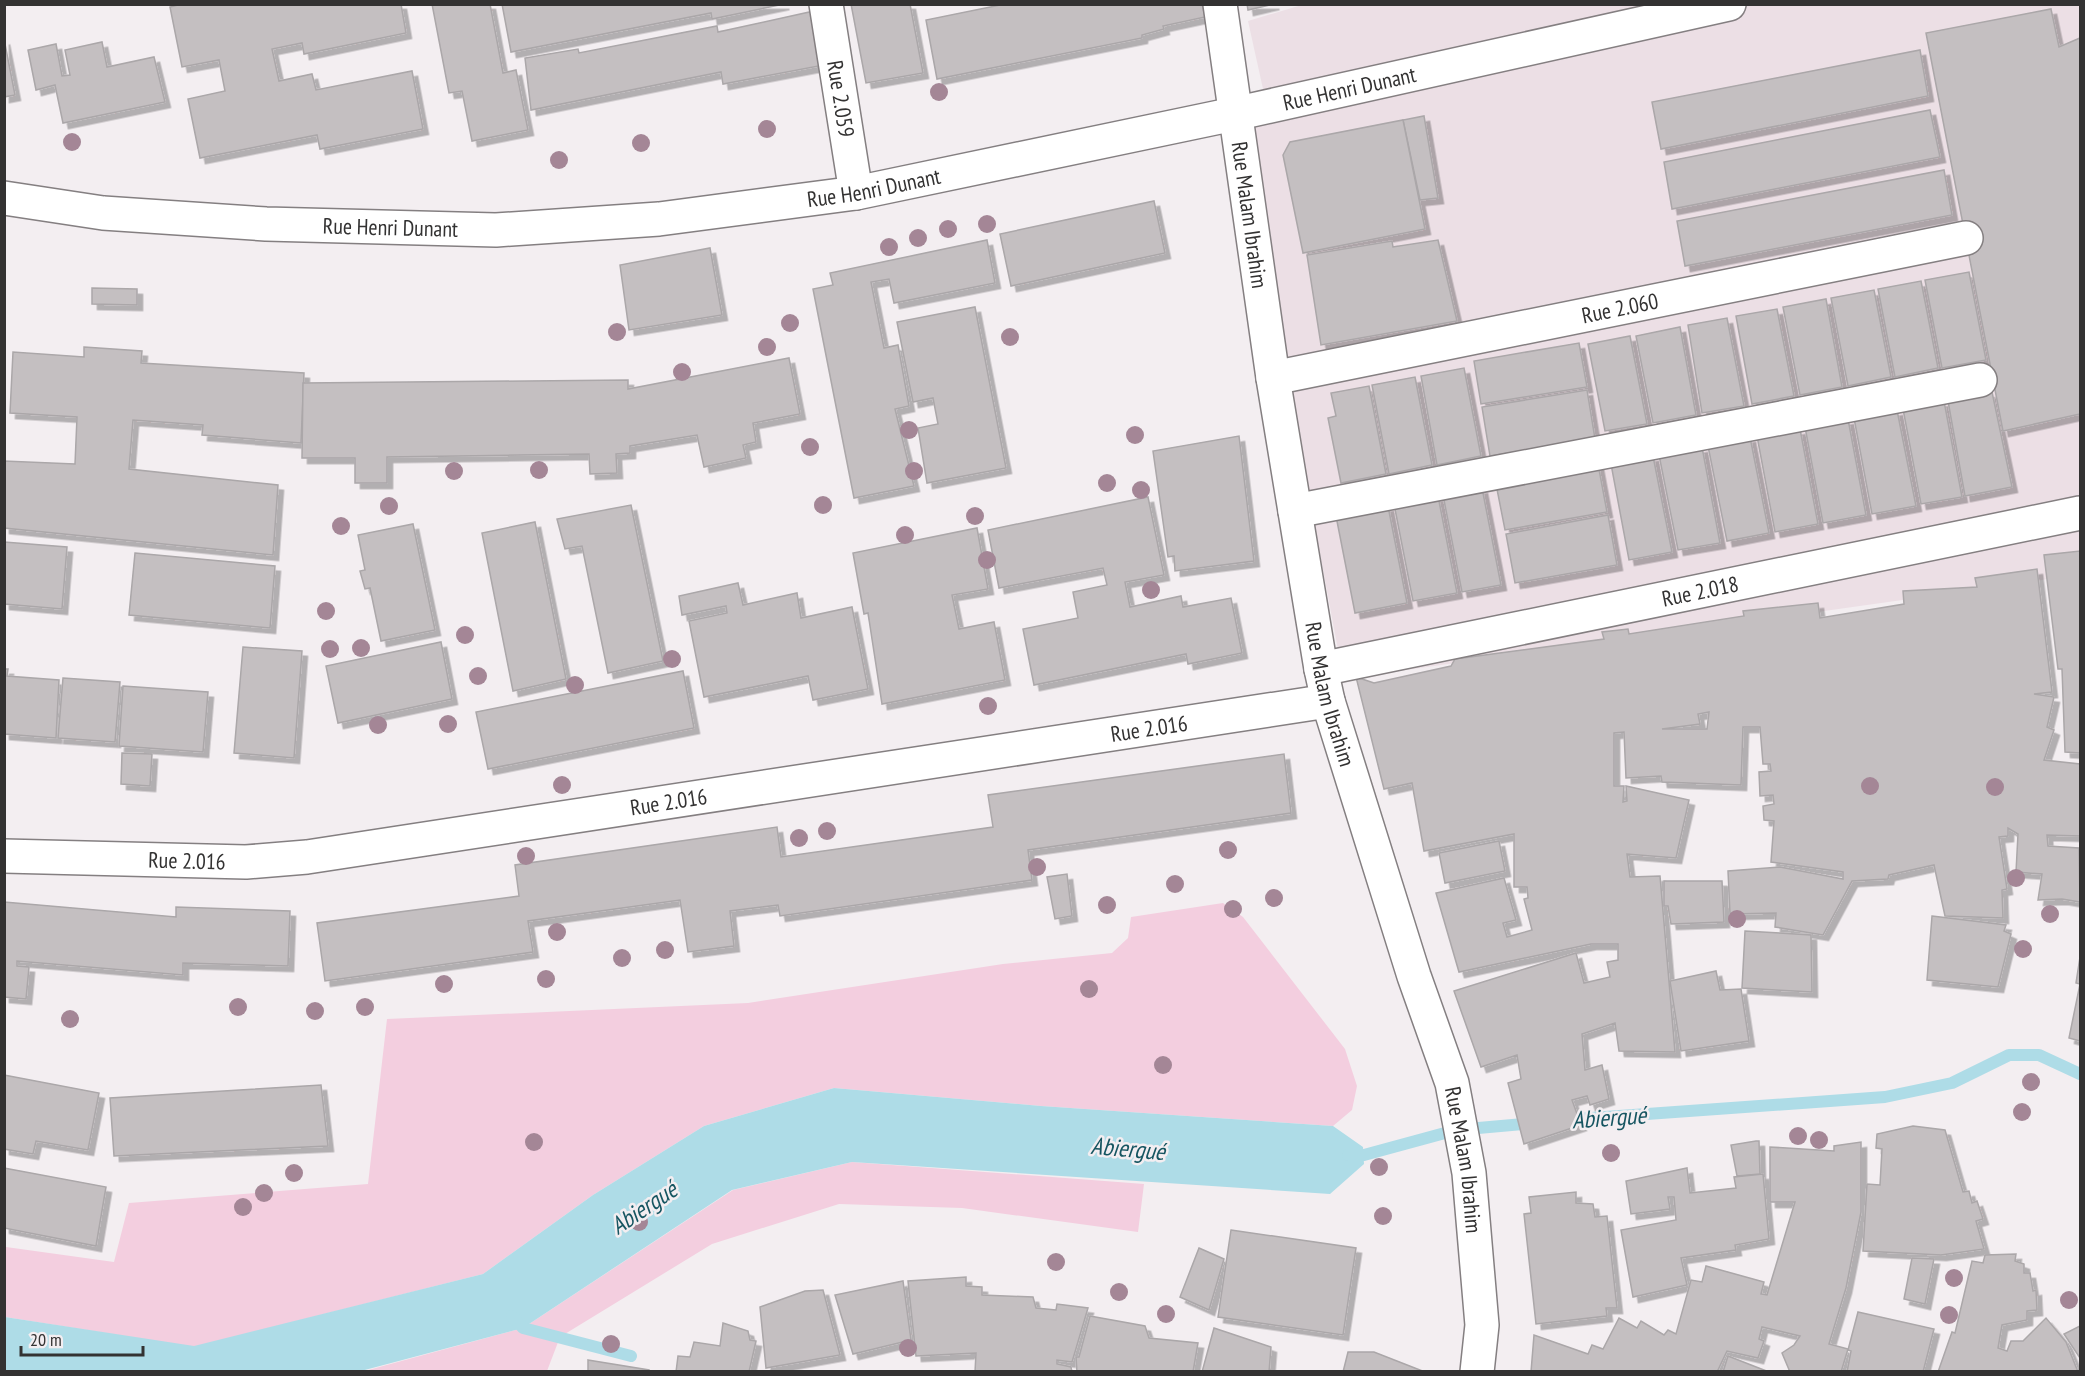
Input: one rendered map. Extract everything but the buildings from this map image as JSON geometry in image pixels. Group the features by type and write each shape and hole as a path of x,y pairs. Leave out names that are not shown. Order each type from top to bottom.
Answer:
{"street":[{"name":"Rue 2.059","path":"826,4 856,193"},
{"name":"Rue Malam Ibrahim","path":"1220,4 1273,378 1321,669 1328,701 1414,976 1452,1083 1469,1173 1482,1325 1477,1371"},
{"name":"Rue Henri Dunant","path":"4,198 104,213 266,224 496,230 659,219 856,193 1234,114 1729,4"},
{"name":"Rue 2.060","path":"1273,378 1966,238"},
{"path":"1295,511 1980,380"},
{"name":"Rue 2.018","path":"1321,669 2080,513"},
{"name":"Rue 2.016","path":"4,856 246,862 307,857 1328,701"}],"shaded area":[{"path":"1305,4 2080,5 2080,572 2037,581 1356,677 1343,676 1277,326 1251,102 1265,98 1248,21"},
{"path":"1223,903 1243,917 1345,1049 1357,1086 1352,1110 1333,1126 1041,1106 834,1088 704,1126 593,1195 483,1274 194,1347 5,1317 6,1247 114,1262 129,1203 368,1184 387,1019 748,1003 1003,964 1112,953 1128,938 1131,917"},
{"path":"852,1162 1144,1184 1138,1232 962,1208 839,1204 712,1244 560,1337 547,1371 361,1372 523,1328 733,1190"}],"water":[{"path":"834,1088 1041,1106 1333,1126 1363,1147 1364,1164 1330,1194 852,1162 732,1190 523,1328 361,1371 5,1371 5,1317 194,1346 483,1274 593,1195 704,1126"}],"waterway":[{"name":"Abiergué","path":"1563,1120 1885,1097 1952,1083 2009,1055 2039,1055 2080,1074"},
{"name":"Abiergué","path":"1348,1155 1364,1155 1456,1130 1534,1123"},
{"path":"512,1316 523,1328 631,1356"}]}
